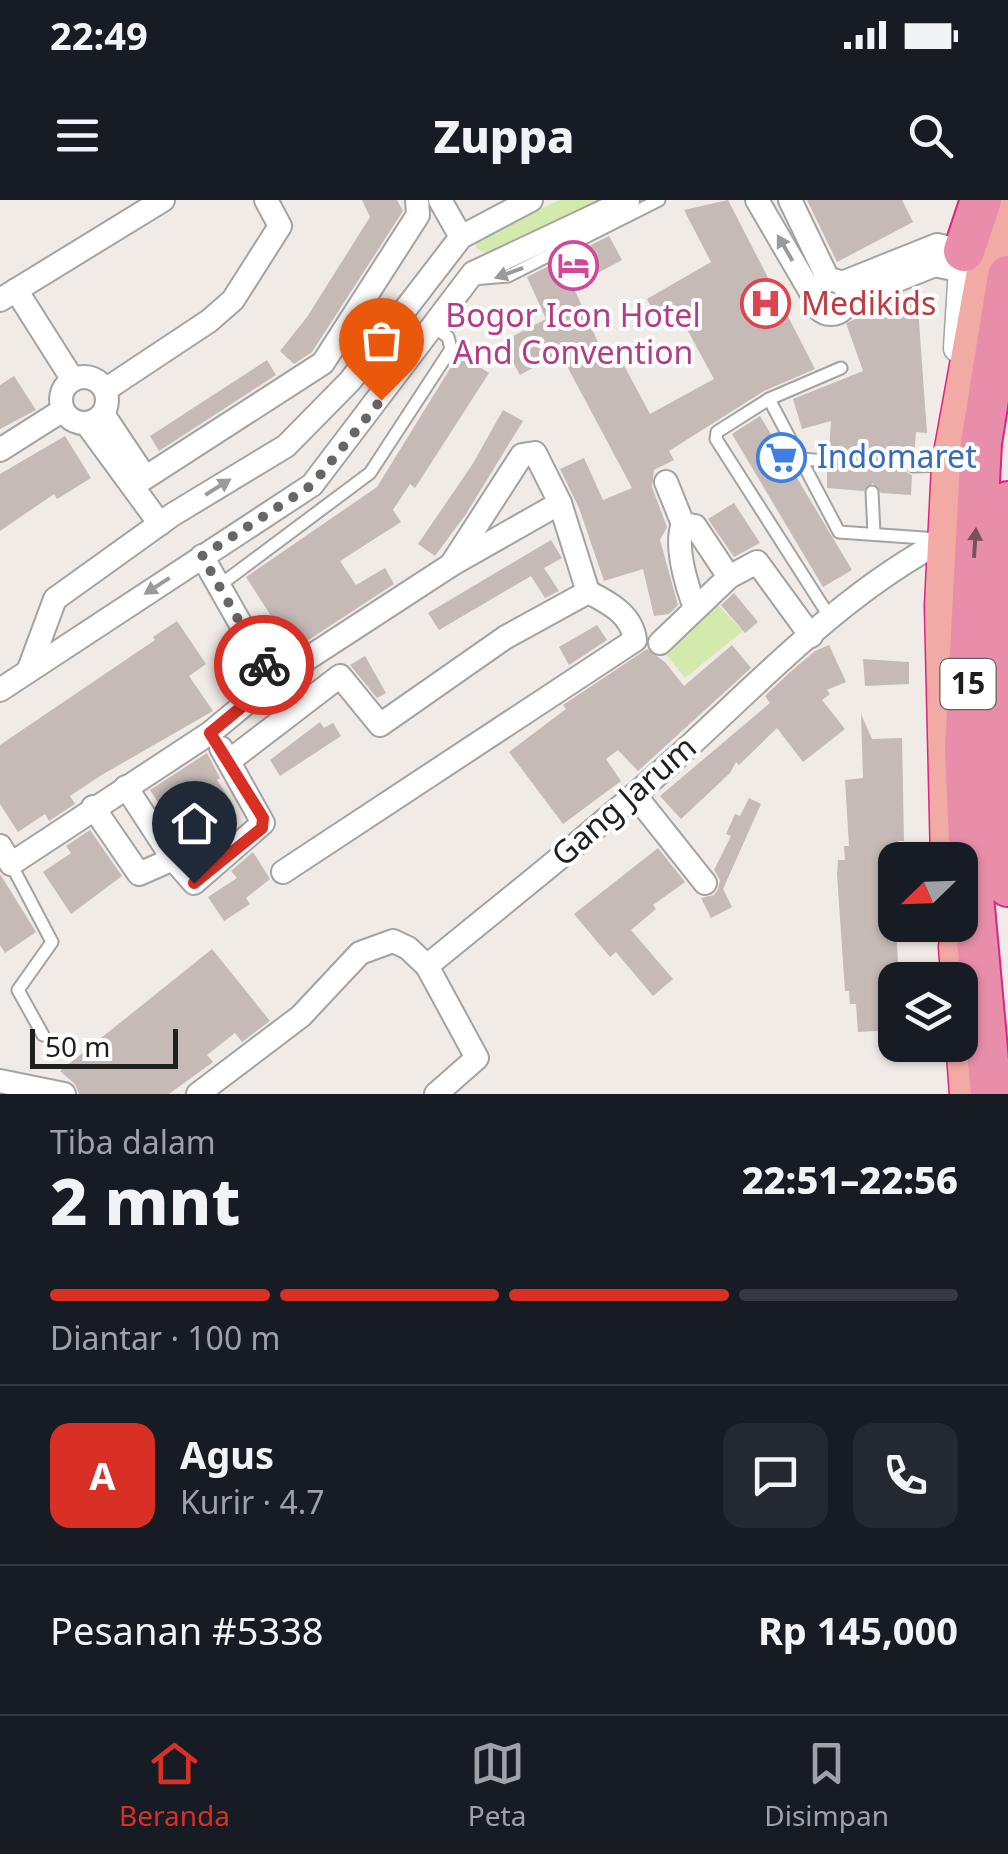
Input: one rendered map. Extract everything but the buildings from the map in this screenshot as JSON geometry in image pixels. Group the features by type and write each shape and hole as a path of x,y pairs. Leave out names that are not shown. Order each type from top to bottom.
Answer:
{"highway":[{"path":"949,842 945,750 946,539 981,200"},
{"path":"977,266 999,200"},
{"name":"15","path":"977,266 981,443 965,749 970,863 990,1094"},
{"name":"15","path":"1008,502 998,587 995,751 1008,886"},
{"path":"957,942 970,1094"}],"street":[{"path":"73,380 8,295 163,200"},
{"path":"166,520 98,409 91,378 73,380 62,393 64,410 73,420 98,409 233,300 280,226 266,200"},
{"path":"140,482 323,362 418,215 417,200"},
{"path":"440,200 461,237"},
{"path":"29,669 54,599 166,520 286,446 350,380 461,237 531,200"},
{"path":"0,690 312,485 381,400 473,274 628,200"},
{"path":"757,200 833,289"},
{"path":"790,200 833,289"},
{"path":"966,200 977,266"},
{"path":"833,289 936,245 977,266"},
{"path":"350,380 381,400"},
{"path":"0,450 64,410"},
{"path":"283,872 636,640 633,625 611,604 588,592 560,503 535,453 522,455 452,565"},
{"path":"666,482 684,524"},
{"path":"6,855 126,787 210,733 320,648 560,503"},
{"path":"684,524 695,526 729,577"},
{"path":"684,524 680,530 682,553 695,608"},
{"name":"Gang Jarum","path":"427,966 635,795 832,619 906,560 946,539"},
{"path":"202,556 273,681"},
{"path":"660,642 729,577 757,562 812,636"},
{"path":"320,648 380,725 506,636 588,592"},
{"path":"229,761 340,676"},
{"path":"126,787 173,859 194,883 262,828 263,818 210,733"},
{"path":"635,795 705,883"},
{"path":"93,807 139,874 173,859"},
{"path":"198,1094 301,1016 360,953 392,941 408,948 427,966 477,1058 436,1094"},
{"path":"0,1081 64,1094"}],"lane":[{"path":"469,279 508,276 659,200"},
{"path":"220,585 358,484 384,458 451,350 448,337 434,327"},
{"path":"832,619 718,447 717,432 769,399 841,368"},
{"path":"769,399 838,532 849,536 874,533 946,539"},
{"path":"800,460 828,462"},
{"path":"913,466 952,465"},
{"path":"872,492 874,533"},
{"path":"6,855 52,942 18,990 43,1035"}],"green space":[{"path":"560,200 605,200 486,253 476,248 476,240 485,233"},
{"path":"716,603 743,631 685,678 665,653"}],"way so far":[{"path":"264,665 202,556 312,485 381,400"}],"place":[{"name":"Bogor Icon Hotel And Convention","path":"573,266"},
{"name":"Medikids","path":"766,304"},
{"name":"Indomaret","path":"782,457"}],"route":[{"path":"194,883 262,828 263,818 210,733 273,681 264,665"}]}
